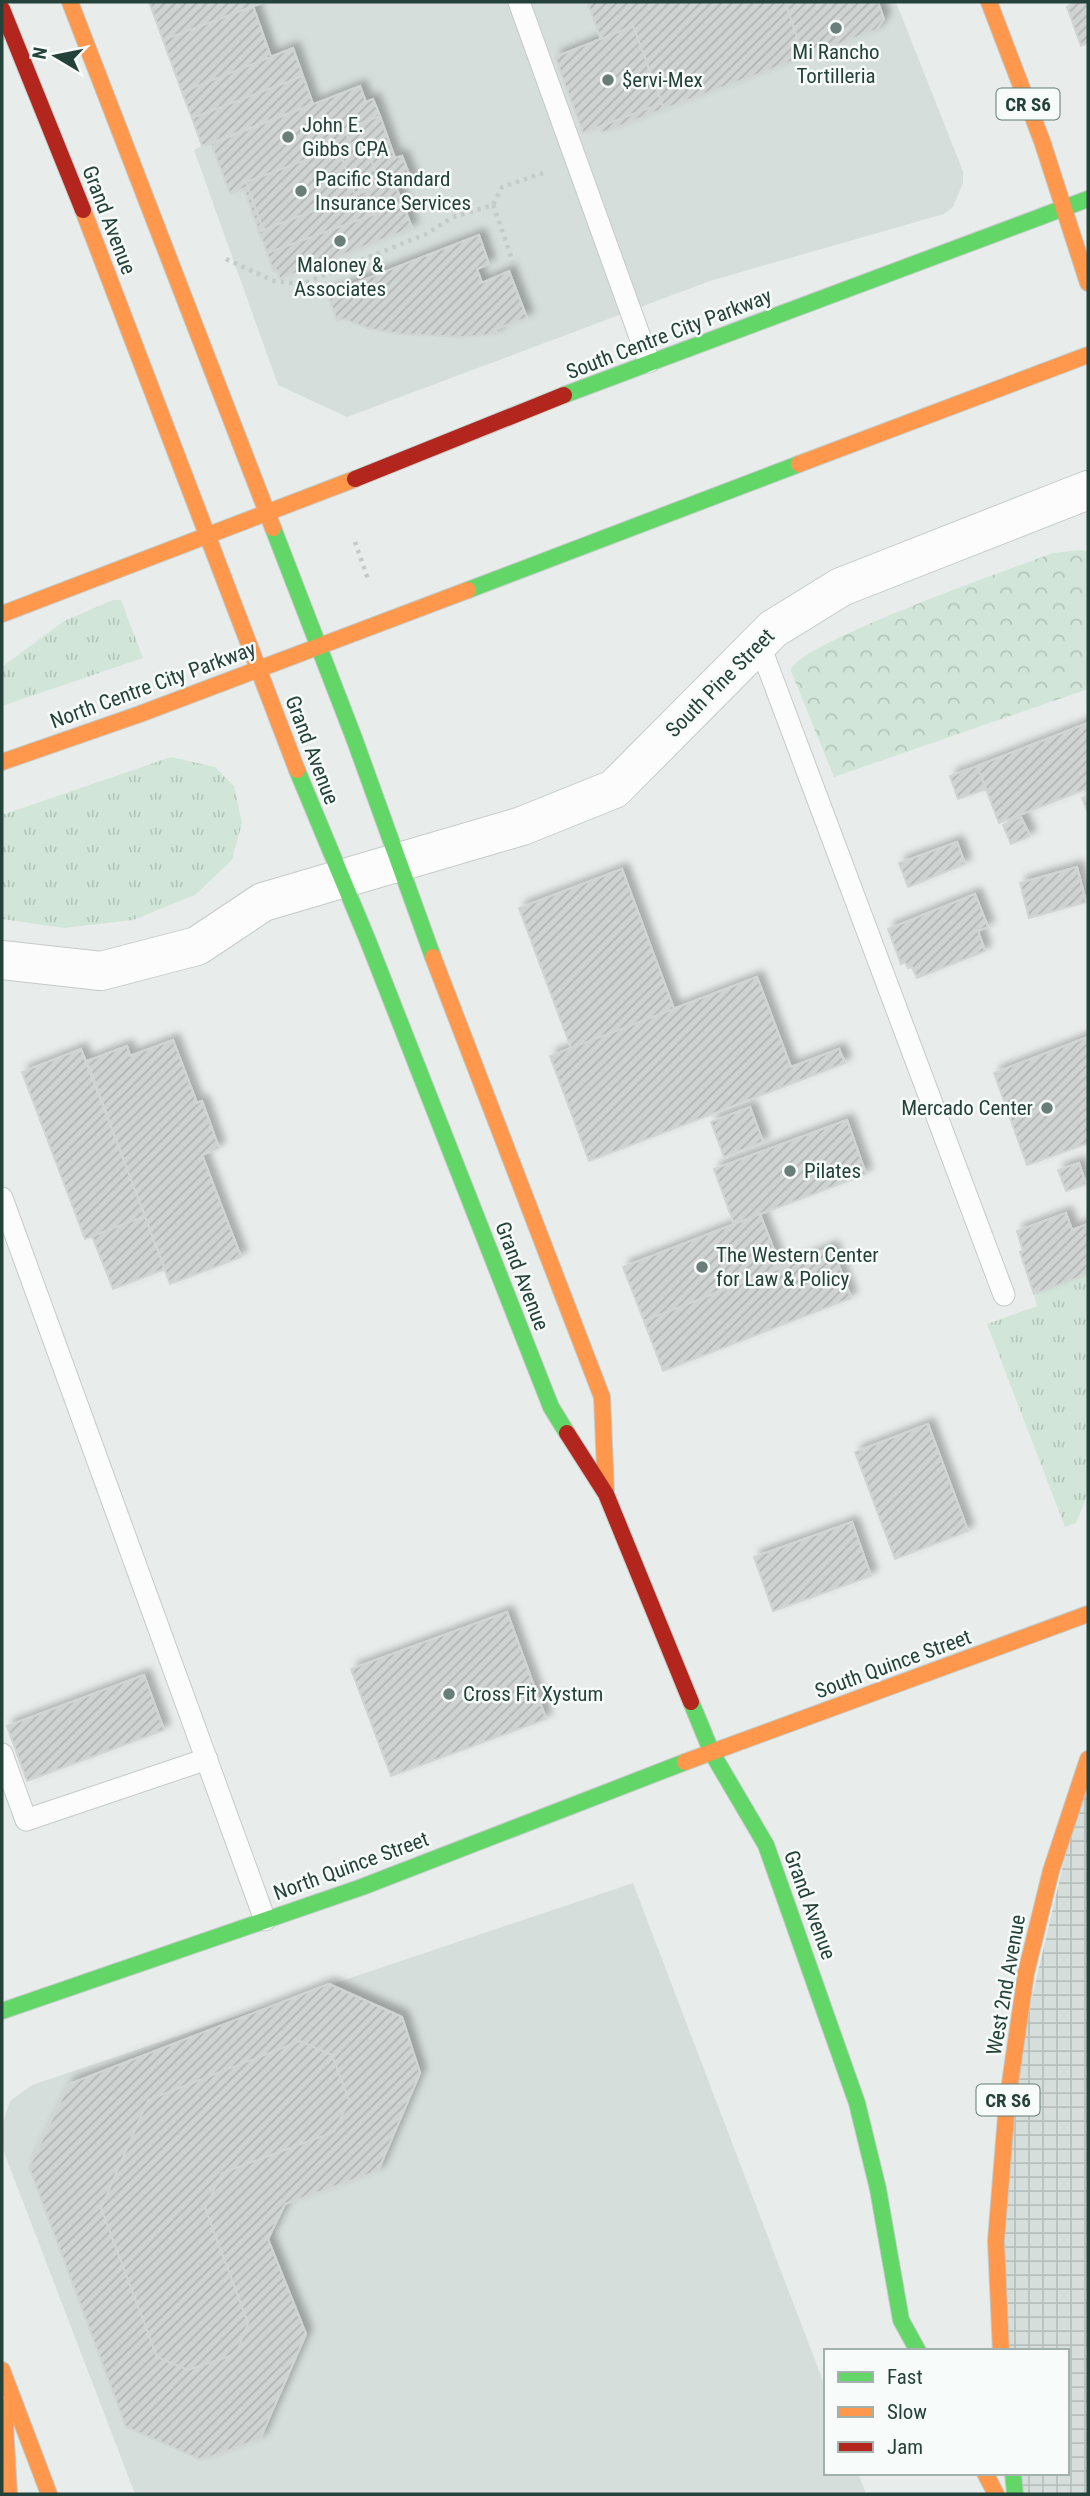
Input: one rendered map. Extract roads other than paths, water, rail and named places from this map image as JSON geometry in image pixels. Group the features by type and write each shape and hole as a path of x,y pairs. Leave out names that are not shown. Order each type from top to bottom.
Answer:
{"main road":[{"name":"Grand Avenue","path":"69,2 318,646 397,861 602,1397 606,1494"},
{"name":"CR S6","path":"989,2 1088,283"},
{"name":"Grand Avenue","path":"2,9 51,126 339,878 368,941 551,1407 606,1494 712,1753 766,1845 823,2000 857,2103 878,2189 901,2320 917,2349"},
{"name":"South Centre City Parkway","path":"267,515 649,362 1088,199"},
{"path":"318,646 1088,355"},
{"path":"2,614 267,515"},
{"name":"North Centre City Parkway","path":"2,762 318,646"},
{"name":"South Quince Street","path":"712,1753 1088,1614"},
{"name":"North Quince Street","path":"2,2011 362,1886 712,1753"},
{"name":"West 2nd Avenue","path":"1001,2349 996,2241 1007,2104 1024,1987 1051,1871 1088,1759"},
{"path":"2,2372 9,2494"},
{"path":"2,2372 49,2494"},
{"path":"986,2475 996,2494"},
{"path":"1013,2475 1015,2494"}],"street":[{"name":"South Pine Street","path":"2,960 101,971 197,946 263,902 522,826 614,789 773,629 841,587 1088,490"}],"lane":[{"path":"519,2 649,362"},
{"path":"759,643 1004,1295"},
{"path":"2,1198 265,1920"},
{"path":"2,1754 26,1820 207,1759"}],"place":[{"name":"Mi Rancho Tortilleria","path":"836,28"},
{"name":"$ervi-Mex","path":"608,80"},
{"name":"John E. Gibbs CPA","path":"288,137"},
{"name":"Pacific Standard Insurance Services","path":"301,191"},
{"name":"Maloney & Associates","path":"340,241"},
{"name":"Mercado Center","path":"1047,1108"},
{"name":"Pilates","path":"790,1171"},
{"name":"The Western Center for Law & Policy","path":"702,1267"},
{"name":"Cross Fit Xystum","path":"449,1694"}]}
